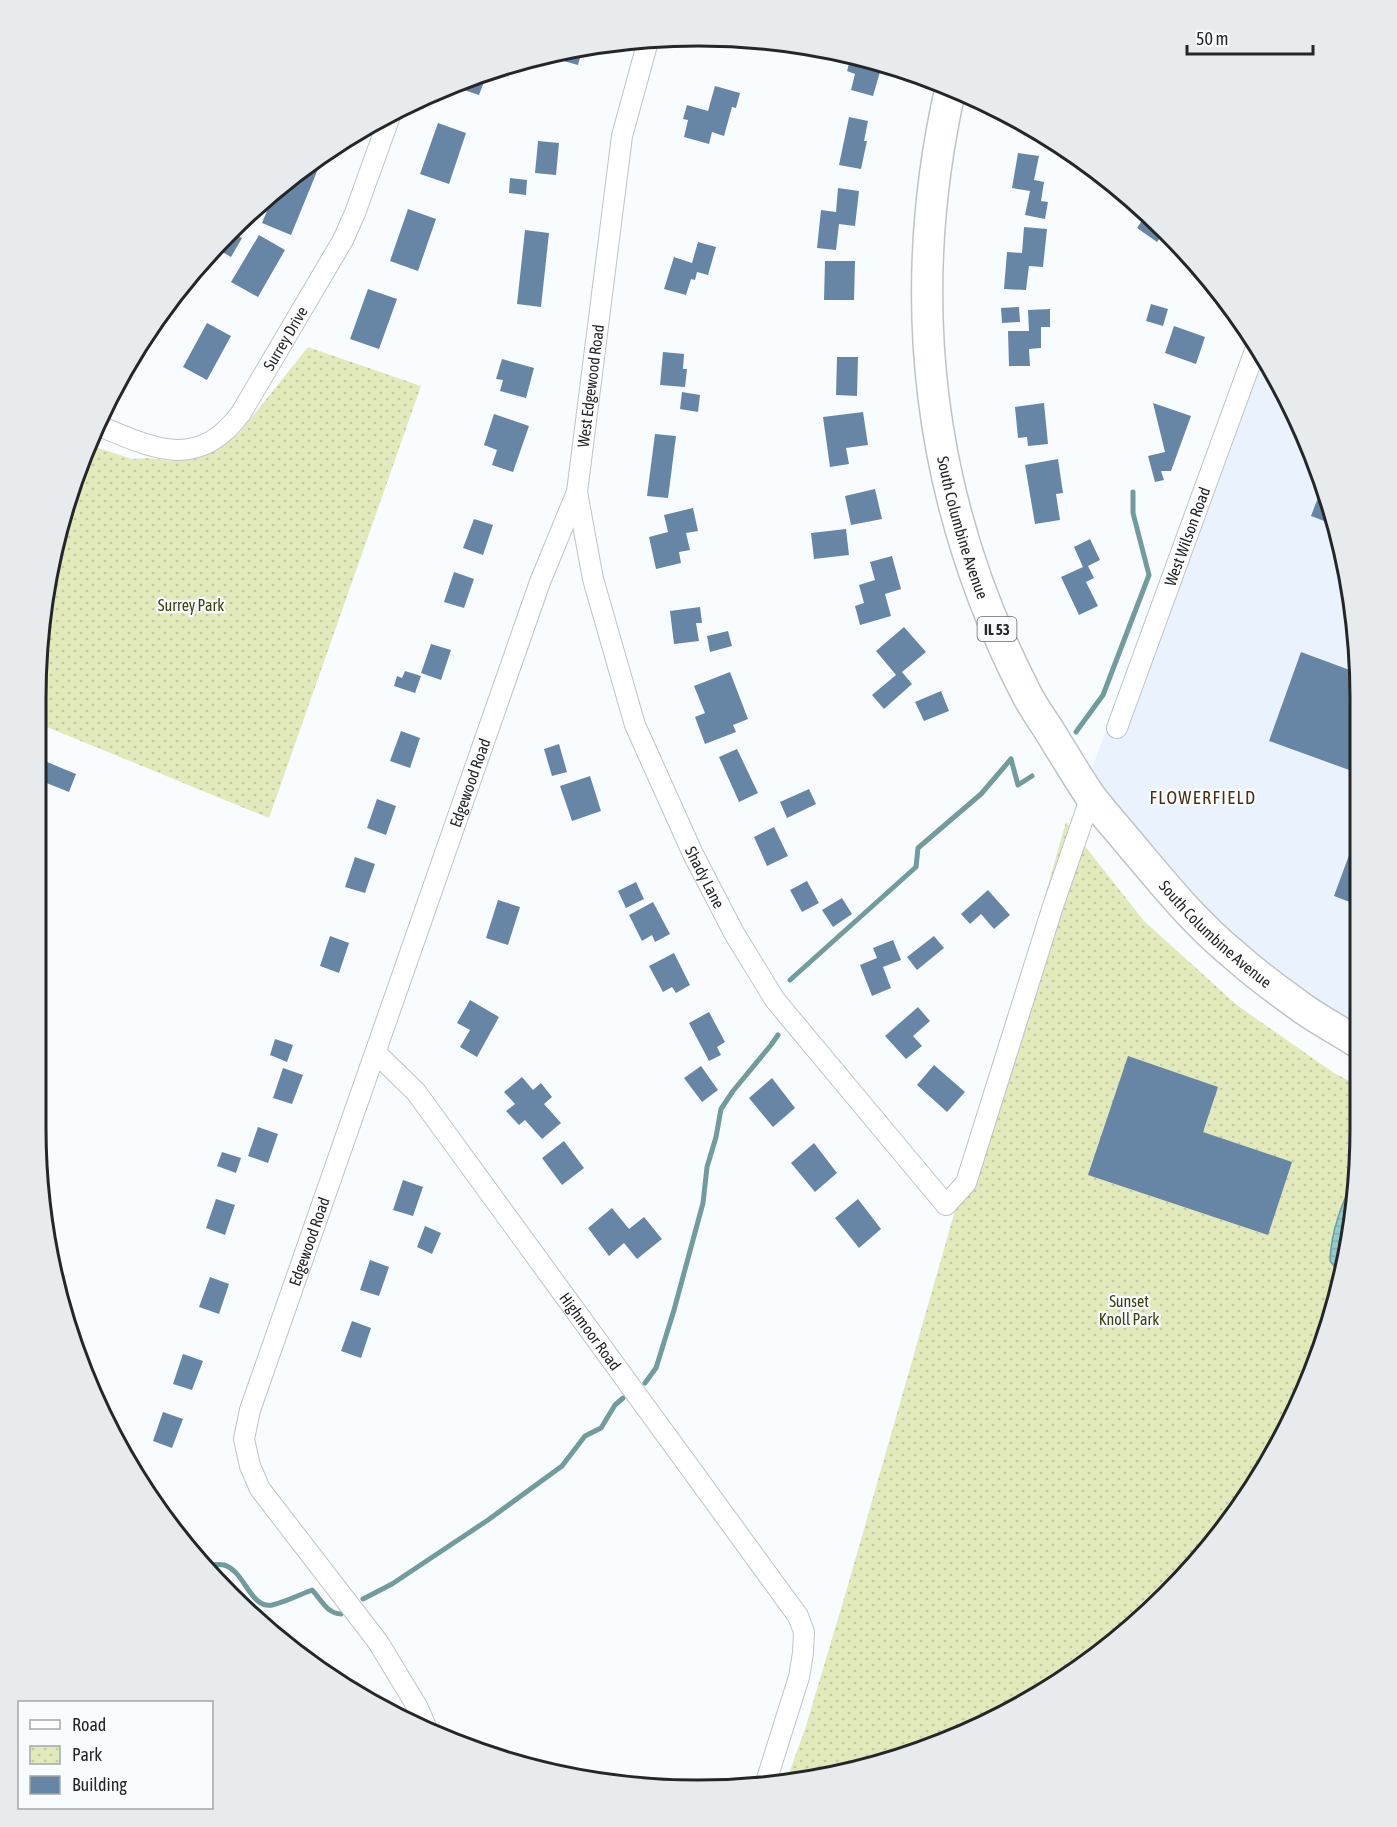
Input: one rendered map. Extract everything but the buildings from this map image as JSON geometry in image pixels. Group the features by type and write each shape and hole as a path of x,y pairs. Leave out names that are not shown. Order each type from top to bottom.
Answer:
{"main road":[{"name":"South Columbine Avenue","path":"949,96 932,192 927,265 930,373 942,456 960,532 985,604 1027,694 1090,796 1172,894 1231,952 1296,1004 1350,1038"}],"street":[{"name":"West Edgewood Road","path":"493,720 540,582 577,492 622,136 646,49"},
{"name":"Surrey Drive","path":"105,429 150,447 177,450 191,449 206,444 218,438 232,425 343,240 386,127"},
{"name":"West Wilson Road","path":"1117,728 1253,356"},
{"name":"Shady Lane","path":"577,492 593,579 635,726 693,854 734,933 775,1000 946,1205 966,1183 1090,796"},
{"name":"Edgewood Road","path":"423,1719 378,1642 260,1489 250,1466 244,1439 250,1410 493,720"},
{"name":"Highmoor Road","path":"376,1053 416,1092 798,1616 804,1632 799,1677 767,1777"}],"shaded area":[{"path":"1248,348 1283,410 1316,489 1338,571 1345,613 1350,698 1350,1021 1314,1004 1235,941 1165,871 1089,776"}],"green space":[{"name":"Surrey Park","path":"308,347 421,386 269,818 46,727 48,656 59,571 81,489 97,448 132,459 190,460 209,453 240,432"},
{"name":"Sunset Knoll Park","path":"1066,822 1144,921 1238,1006 1334,1073 1350,1081 1349,1171 1345,1214 1328,1297 1301,1378 1283,1417 1241,1491 1189,1558 1160,1590 1128,1619 1061,1671 987,1713 948,1731 867,1758 789,1774 806,1726"}],"water":[{"path":"1347,1194 1335,1267 1330,1261 1332,1239"}],"waterway":[{"path":"1076,732 1103,695 1149,575 1133,513 1133,492"},
{"path":"790,980 916,867 918,848 981,794 1011,759 1018,785 1032,776"},
{"path":"645,1383 656,1368 674,1310 703,1203 707,1167 721,1109 778,1035"},
{"path":"363,1599 392,1584 488,1520 562,1466 585,1436 601,1428 615,1405 623,1398"},
{"path":"214,1565 231,1569 253,1596 264,1605 277,1604 312,1590 328,1609 341,1614"}],"district":[{"name":"FLOWERFIELD","path":"1203,797"}]}
